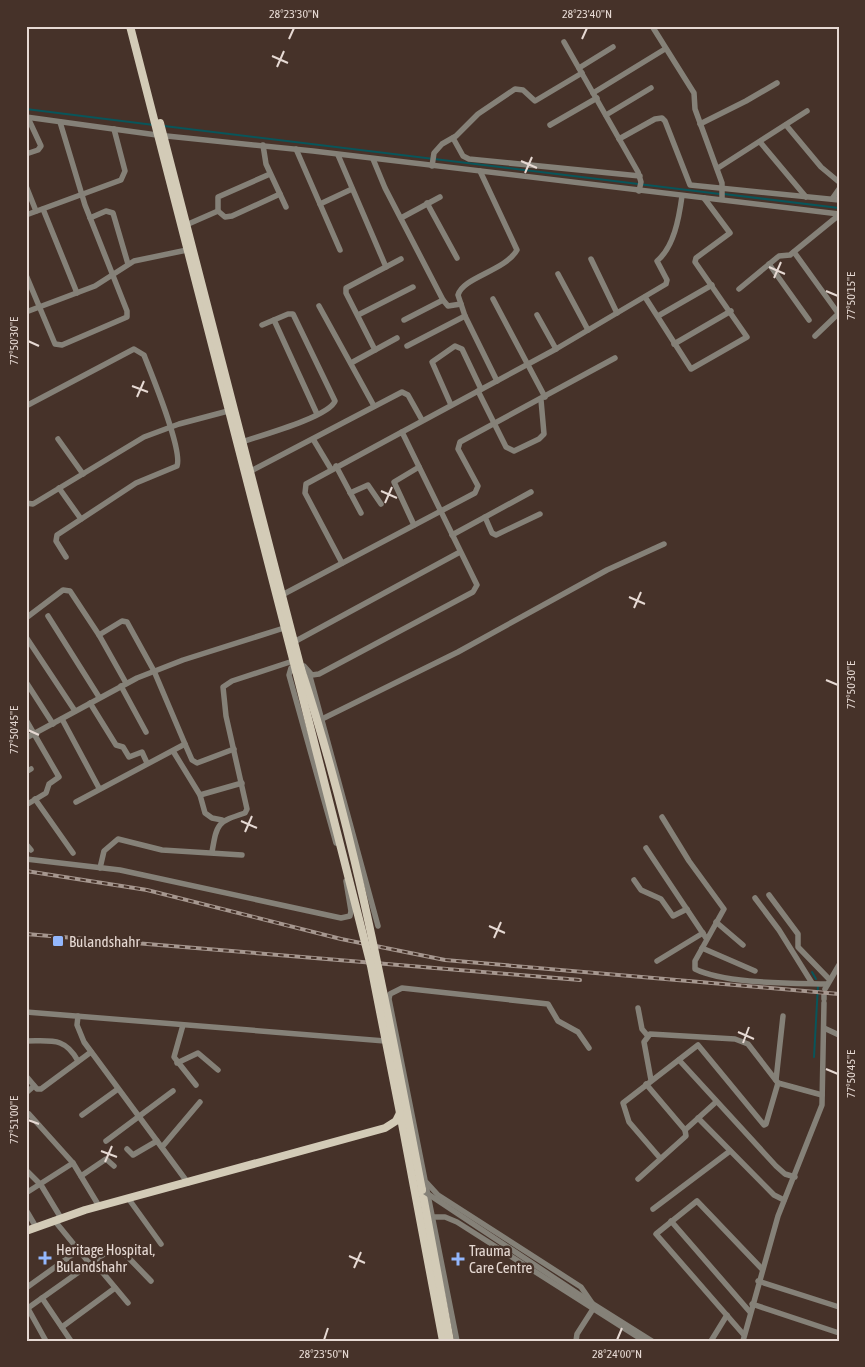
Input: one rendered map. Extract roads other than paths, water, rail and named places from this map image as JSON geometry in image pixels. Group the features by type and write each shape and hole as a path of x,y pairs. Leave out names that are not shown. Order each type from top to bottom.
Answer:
{"main road":[{"path":"130,26 186,225 294,642 368,956 443,1341"},
{"path":"135,26 187,250 284,628 299,668 349,836 380,966 450,1341"},
{"path":"26,1231 99,1206 384,1128 396,1121 400,1113"}],"street":[{"path":"652,26 694,93 695,109 718,168 722,194"},
{"path":"564,42 620,139 640,184"},
{"path":"432,162 442,144 453,138 478,114 514,89 523,90 535,101 613,47"},
{"path":"550,125 665,49"},
{"path":"700,124 736,107 777,83"},
{"path":"606,115 651,88"},
{"path":"718,168 807,111"},
{"path":"27,118 114,129 159,129 338,155 432,162 480,171 640,184"},
{"path":"26,154 38,150 41,146 27,118"},
{"path":"620,139 655,118 662,118 665,121 689,184 722,194 829,204"},
{"path":"26,275 53,342 62,345 127,317 127,312 81,194 60,122"},
{"path":"786,125 822,167 839,182"},
{"path":"26,215 118,181 124,177 125,171 114,129"},
{"path":"453,138 463,156 469,159 640,184 682,196 704,198 722,194 806,196 829,204 839,214 794,252 788,256 781,254 739,289"},
{"path":"760,142 806,196"},
{"path":"262,145 266,164 286,207"},
{"path":"296,149 340,250"},
{"path":"338,155 386,267"},
{"path":"373,159 379,176 443,300 448,306 461,304"},
{"path":"480,171 517,250 498,268 463,286 458,295 465,316 497,381"},
{"path":"218,211 218,197 270,174"},
{"path":"26,186 36,211"},
{"path":"320,204 352,189"},
{"path":"829,204 839,189"},
{"path":"218,211 225,216 232,216 280,194"},
{"path":"342,563 304,488 308,481 556,349 668,282 657,261 667,252 682,196"},
{"path":"401,218 440,197"},
{"path":"645,296 674,344 693,370 747,337 695,259 730,233 704,198"},
{"path":"427,203 457,258"},
{"path":"43,209 76,293"},
{"path":"90,218 106,211 113,213 128,264"},
{"path":"186,225 218,211"},
{"path":"26,312 95,286 113,276 128,264 187,250"},
{"path":"794,252 838,313 816,336"},
{"path":"375,350 346,288 401,259"},
{"path":"591,259 617,313"},
{"path":"769,264 810,320"},
{"path":"558,274 588,330"},
{"path":"658,316 712,285"},
{"path":"358,315 413,287"},
{"path":"451,405 432,362 455,346 462,349 493,425 509,450 518,450 539,439 544,434 543,399 493,299"},
{"path":"404,320 443,300"},
{"path":"319,306 374,406"},
{"path":"674,344 730,311"},
{"path":"242,442 317,414 332,406 334,398 295,317 288,314 262,325"},
{"path":"537,315 556,349"},
{"path":"407,346 465,316"},
{"path":"274,320 317,414"},
{"path":"351,363 398,338"},
{"path":"26,406 134,348 144,355 170,426 178,460 176,466 136,483 55,536 66,557"},
{"path":"282,595 478,491 478,486 458,445 615,358"},
{"path":"26,368 26,373"},
{"path":"249,472 398,393 405,393 422,420"},
{"path":"26,503 33,504 144,438 170,426 228,411"},
{"path":"26,859 100,868 181,883 341,918 350,916 344,872 289,675 291,668 299,668 316,675 340,664 473,592 477,582 440,512 402,432"},
{"path":"313,439 334,468 361,513"},
{"path":"58,440 83,474"},
{"path":"414,525 394,482 419,467"},
{"path":"350,493 368,485 381,504"},
{"path":"59,488 81,519"},
{"path":"452,535 531,492"},
{"path":"484,517 492,533 496,535 540,514"},
{"path":"322,719 458,652 607,570 664,544"},
{"path":"294,642 460,552"},
{"path":"26,618 66,589 98,635 124,684 146,732"},
{"path":"48,616 99,697"},
{"path":"98,635 125,621 154,671 192,760 197,763 234,749"},
{"path":"26,738 99,697 154,671 246,638 284,628"},
{"path":"26,637 75,711"},
{"path":"299,668 322,719 378,926"},
{"path":"173,751 200,795 208,816 222,820 246,811 242,783 226,716 223,687 232,681 299,668"},
{"path":"26,682 53,724"},
{"path":"90,703 116,745 123,747 129,757 142,752 147,763"},
{"path":"62,719 99,788"},
{"path":"26,720 59,776 49,784 46,793 26,805"},
{"path":"76,802 99,788 185,744"},
{"path":"200,795 242,783"},
{"path":"35,799 73,854"},
{"path":"657,961 704,936 724,909 662,817"},
{"path":"212,852 215,833 222,820"},
{"path":"100,868 104,851 118,839 162,850 242,855"},
{"path":"26,844 31,850"},
{"path":"646,848 704,936 702,948 694,967 709,974 736,979 812,983 826,991"},
{"path":"634,880 641,890 661,899 674,917 687,909"},
{"path":"770,896 799,936 798,947 826,991"},
{"path":"755,898 783,936 812,983"},
{"path":"716,922 743,945"},
{"path":"702,948 755,970"},
{"path":"743,1338 758,1282 784,1200 819,1116 822,1095 826,991 839,965"},
{"path":"457,1341 389,999 393,991 402,988 548,1004 558,1021 578,1032 589,1048"},
{"path":"638,1008 642,1029 647,1035"},
{"path":"26,1012 385,1041"},
{"path":"78,1016 79,1034 188,1183"},
{"path":"660,1158 628,1120 623,1104 625,1100 700,1046 764,1125 766,1124 777,1082 783,1016"},
{"path":"183,1025 174,1052 177,1063 196,1084"},
{"path":"824,1028 839,1036"},
{"path":"647,1035 654,1033 744,1041 777,1082 822,1095"},
{"path":"638,1179 686,1136 685,1130 648,1082 644,1042 647,1035"},
{"path":"26,1041 64,1044 72,1049 78,1061"},
{"path":"26,1076 34,1086 41,1089 92,1052"},
{"path":"177,1063 198,1053 218,1070"},
{"path":"679,1060 780,1170 795,1177"},
{"path":"26,1093 34,1086"},
{"path":"82,1116 118,1089"},
{"path":"106,1141 173,1091"},
{"path":"162,1148 200,1102"},
{"path":"685,1130 716,1102"},
{"path":"29,1114 73,1164 99,1206"},
{"path":"698,1118 776,1196 784,1200"},
{"path":"127,1149 133,1155 157,1141"},
{"path":"653,1209 730,1151"},
{"path":"82,1176 106,1160 114,1166"},
{"path":"26,1193 73,1164"},
{"path":"26,1170 41,1185 58,1219 79,1250 128,1302"},
{"path":"426,1182 438,1195 581,1287 590,1297 591,1305 577,1334 576,1341"},
{"path":"422,1190 644,1341"},
{"path":"128,1198 161,1244"},
{"path":"743,1338 727,1316 657,1236 657,1232 694,1202 699,1202 762,1270"},
{"path":"26,1210 36,1226"},
{"path":"433,1217 445,1217 457,1222 652,1341"},
{"path":"671,1221 750,1312"},
{"path":"46,1341 27,1309 111,1249 118,1248 151,1281"},
{"path":"26,1288 79,1250"},
{"path":"758,1282 839,1307"},
{"path":"62,1327 115,1288"},
{"path":"42,1298 71,1341"},
{"path":"752,1304 839,1333"},
{"path":"711,1341 727,1316"}],"waterway":[{"path":"26,109 154,125"},
{"path":"164,126 720,194"},
{"path":"724,194 839,208"},
{"path":"812,972 816,979"},
{"path":"814,1057 818,985"}],"railway":[{"path":"26,871 147,890 341,939 445,960 839,994"},
{"path":"26,934 580,980"}],"place":[{"name":"Bulandshahr","path":"58,941"},
{"name":"Heritage Hospital, Bulandshahr","path":"45,1258"},
{"name":"Trauma Care Centre","path":"458,1259"}]}
